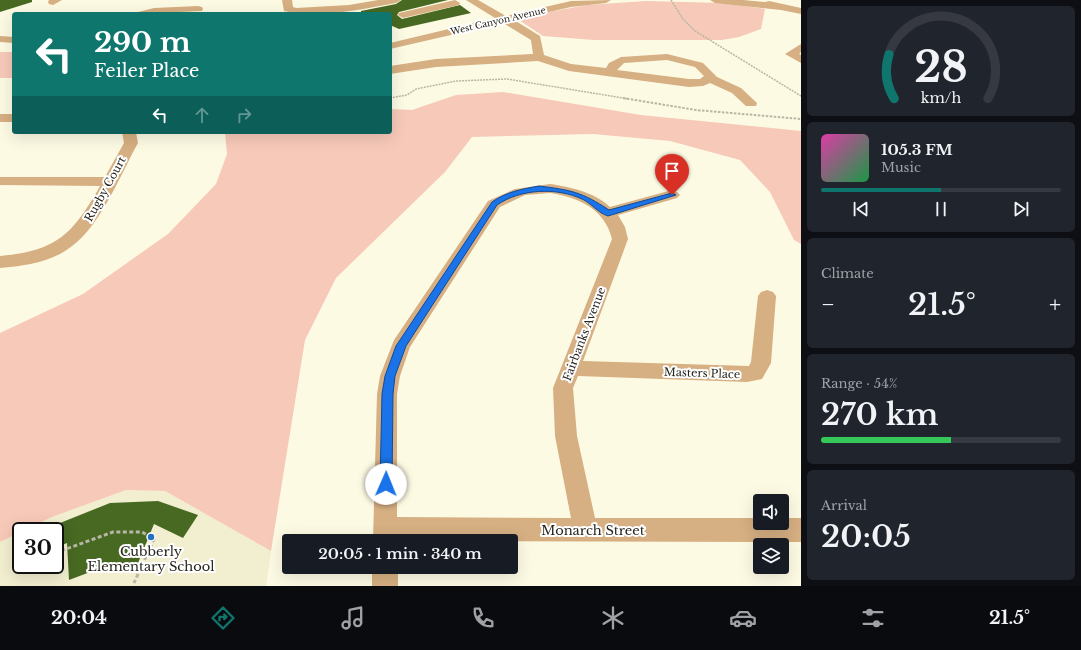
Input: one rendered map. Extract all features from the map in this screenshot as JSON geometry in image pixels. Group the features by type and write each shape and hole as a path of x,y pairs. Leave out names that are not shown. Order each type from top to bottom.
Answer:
{"street":[{"path":"168,0 164,12 198,9"},
{"path":"287,0 288,9 291,12 342,11 396,0"},
{"name":"West Canyon Avenue","path":"392,45 565,0"},
{"name":"West Canyon Avenue","path":"392,40 500,17 606,0"},
{"path":"715,0 780,3"},
{"path":"746,0 780,3 801,11"},
{"path":"476,1 536,38 539,57"},
{"path":"385,2 413,22"},
{"path":"403,15 455,3"},
{"path":"0,39 12,40"},
{"path":"801,47 791,54 801,60"},
{"path":"392,70 436,63 539,57 569,67 689,83 703,82 711,76 698,65 667,56 621,60 613,65 610,72"},
{"path":"708,78 730,86 743,93 751,103"},
{"path":"0,118 12,118"},
{"name":"Rugby Court","path":"0,262 27,259 54,249 66,243 84,226 131,143 129,134"},
{"path":"0,181 108,182"},
{"path":"386,534 387,394 390,376 401,346 494,204 502,198 516,193 539,188 563,191 584,197 608,213 672,195"},
{"name":"Fairbanks Avenue","path":"586,531 566,436 563,388 620,239 620,231 608,213"},
{"name":"Masters Place","path":"571,368 747,374 755,372 761,363 767,296"},
{"name":"Monarch Street","path":"436,534 586,531 801,530"},
{"path":"384,586 385,574"}],"path":[{"path":"671,0 683,20 695,31 801,96"},
{"path":"392,98 407,94 416,89 456,81 507,79 696,110 801,119"},
{"path":"64,550 112,532 142,532 154,539 134,584"}],"shaded area":[{"path":"646,1 722,3 765,9 761,29 739,37 722,40 594,40 543,36 516,18 587,5"},
{"path":"0,52 12,52 12,78 0,78"},
{"path":"503,92 641,115 801,131 801,244 794,240 770,192 740,160 670,141 593,134 472,137 445,172 336,278 305,340 271,551 165,491 126,490 42,522 12,522 12,536 0,542 0,333 83,294 168,234 216,184 227,154 225,134 392,134 392,109 412,110 456,95"},
{"name":"Cubberly Elementary School","path":"126,490 165,491 271,551 266,586 0,586 0,542 12,536 12,574 64,574 64,522 42,522"}],"building":[{"path":"0,0 32,0 32,2 0,12"},
{"path":"402,0 448,0 399,12 397,15 402,19 460,5 471,13 399,29 392,26 392,12 361,12 396,4"},
{"path":"158,501 198,515 183,538 154,524 136,568 106,566 69,580 67,543 64,544 64,522 62,522 110,503"}],"place":[{"name":"Cubberly Elementary School","path":"151,537"}],"route":[{"path":"386,484 387,394 390,376 401,346 494,204 502,198 516,193 539,188 563,191 584,197 608,213 672,195"}]}
